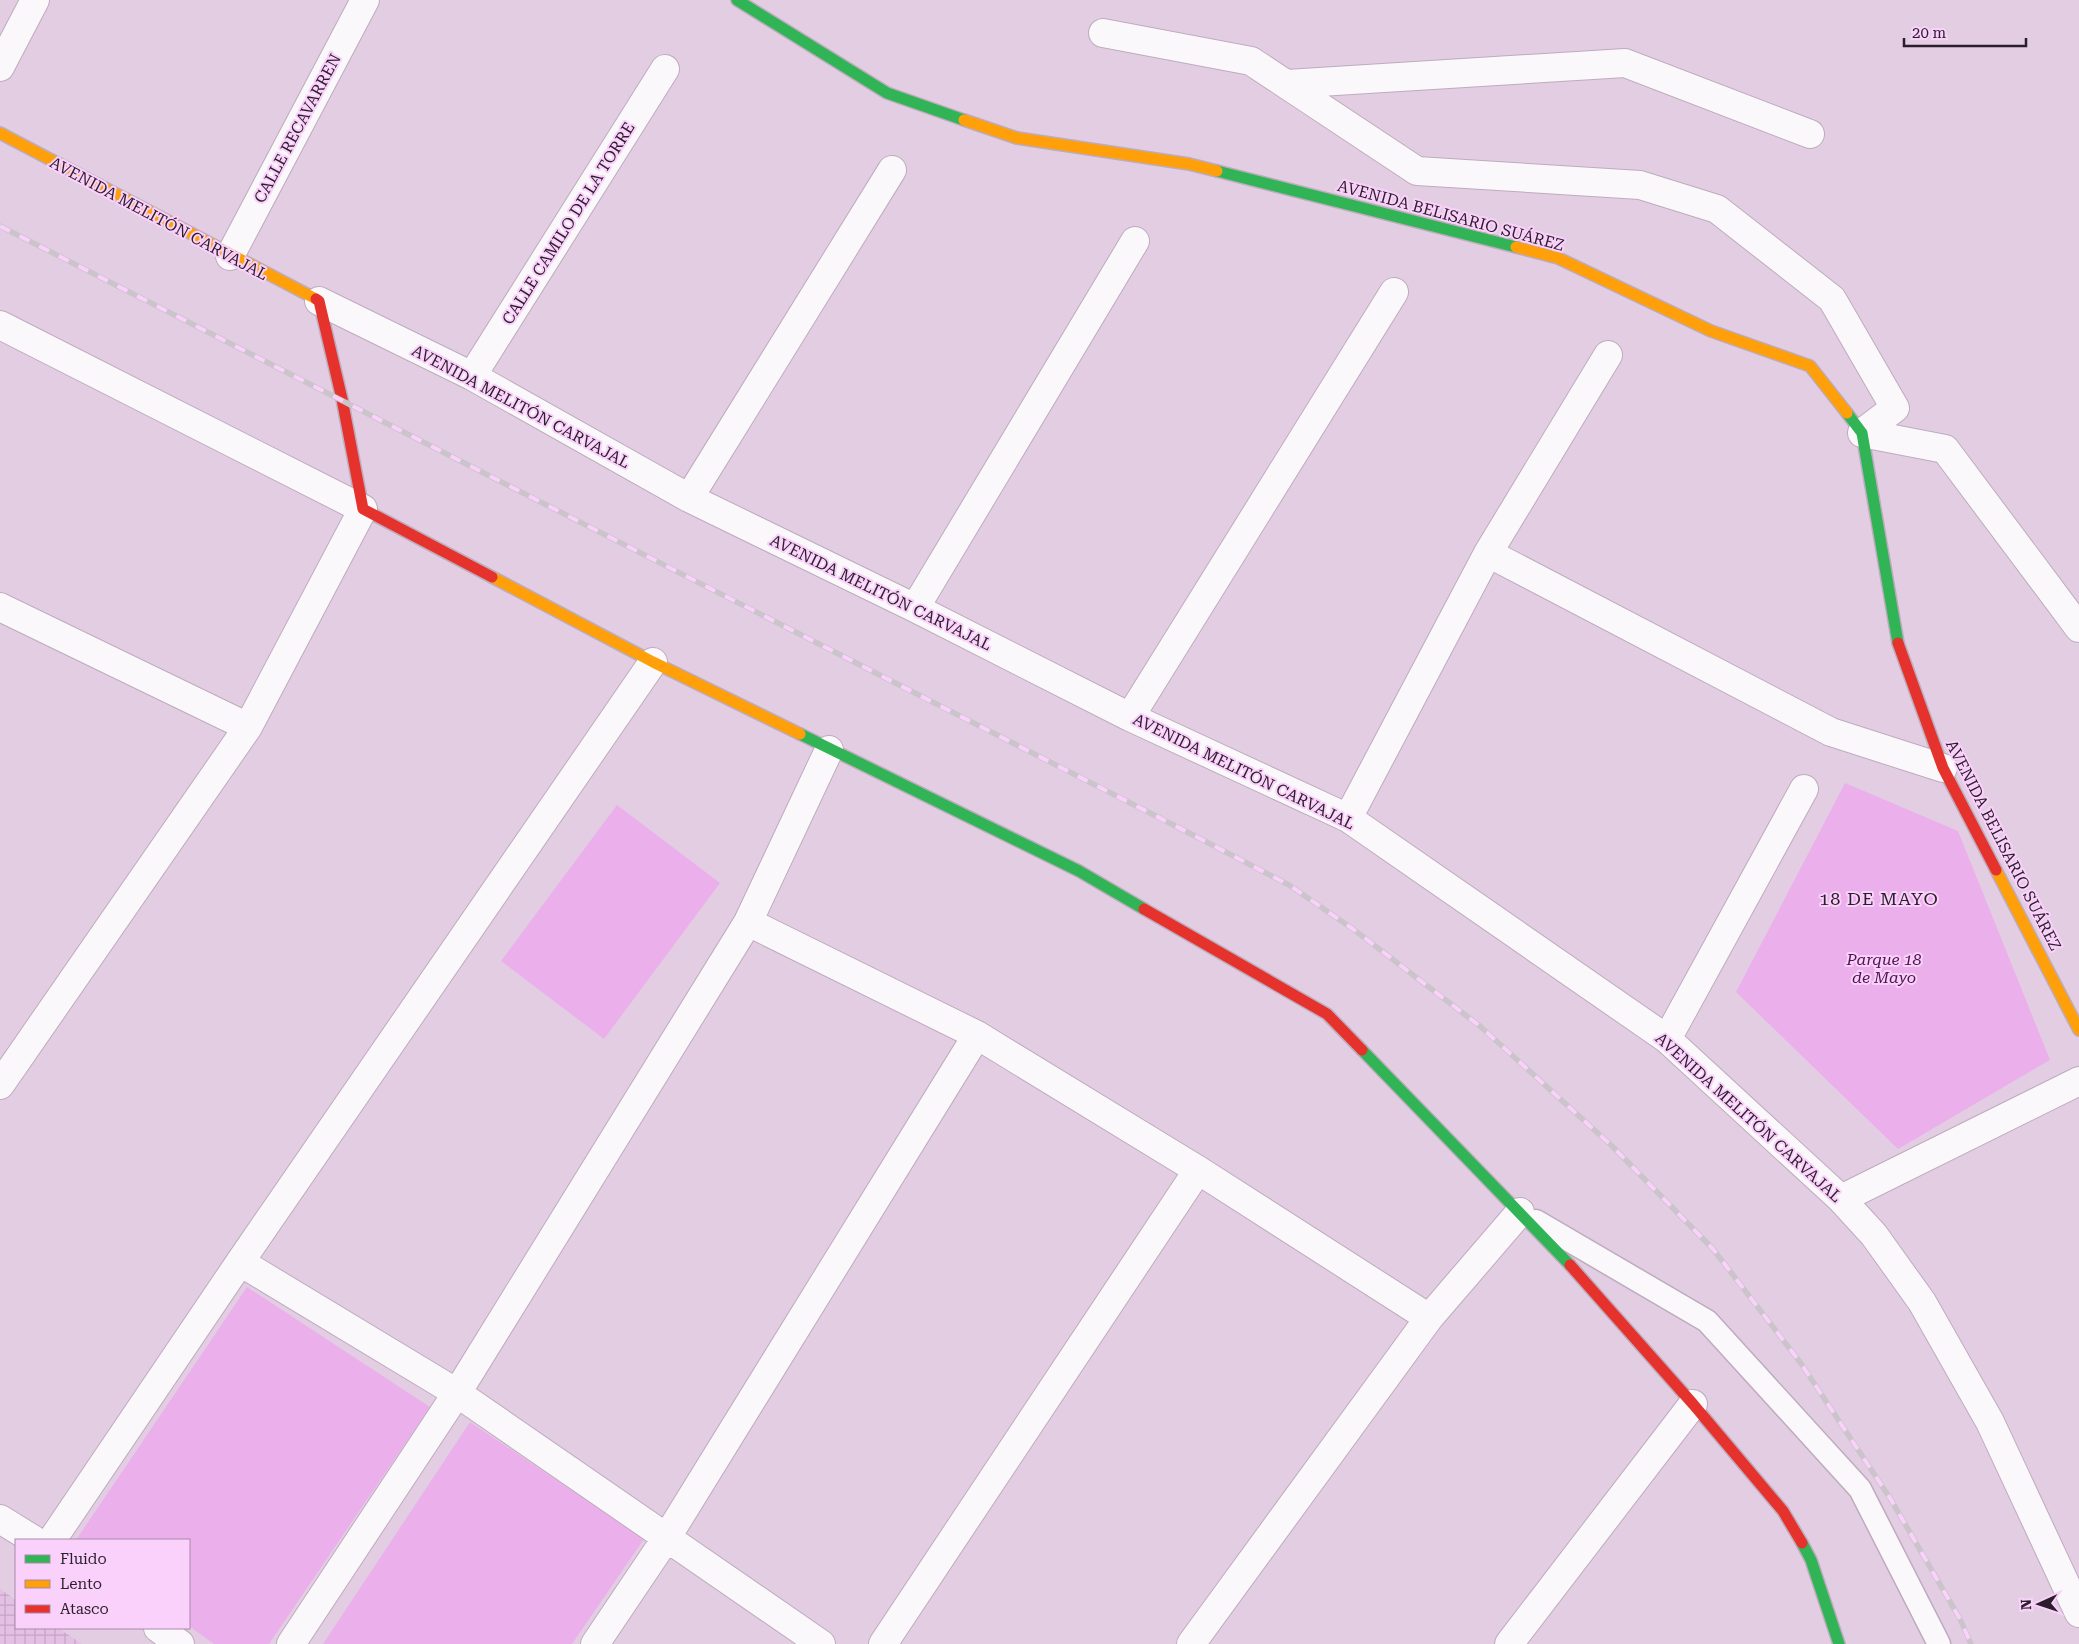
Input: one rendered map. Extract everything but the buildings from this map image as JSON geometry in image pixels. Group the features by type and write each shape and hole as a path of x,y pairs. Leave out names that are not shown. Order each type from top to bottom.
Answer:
{"street":[{"path":"0,67 35,0"},
{"name":"CALLE RECAVARREN","path":"230,256 365,0"},
{"name":"AVENIDA BELISARIO SUÁREZ","path":"737,0 887,93 1017,138 1189,164 1558,258 1711,331 1810,366 1862,433 1899,646 1943,768 2079,1030"},
{"path":"1103,33 1251,61 1417,171 1640,185 1717,210 1832,299 1895,408 1862,433"},
{"path":"1287,84 1625,63 1810,134"},
{"name":"CALLE CAMILO DE LA TORRE","path":"472,376 665,69"},
{"name":"AVENIDA MELITÓN CARVAJAL","path":"0,133 230,256 472,376 689,498 914,608 1130,717 1348,818 1667,1039 1841,1199 1874,1236 1922,1302 1990,1422 2079,1612"},
{"path":"689,498 892,170"},
{"path":"914,608 1135,241"},
{"path":"1130,717 1394,292"},
{"path":"0,1085 248,727 363,509 342,399 319,301"},
{"path":"0,325 363,509 654,662 829,750 1079,871 1327,1014 1562,1256 1693,1404 1783,1511 1811,1560 1838,1643"},
{"path":"1348,818 1488,553 1608,355"},
{"path":"1862,433 1945,449 2079,628"},
{"path":"1488,553 1831,732 1943,768"},
{"path":"0,607 248,727"},
{"path":"53,1539 240,1262 654,662"},
{"path":"291,1644 456,1393 748,922 829,750"},
{"path":"1667,1039 1804,789"},
{"path":"748,922 977,1035 1198,1170 1429,1318"},
{"path":"595,1644 667,1537 977,1035"},
{"path":"1841,1199 2079,1081"},
{"path":"883,1644 1198,1170"},
{"path":"1191,1644 1429,1318 1520,1212"},
{"path":"240,1262 456,1393 821,1644"},
{"path":"1509,1644 1693,1404"},
{"path":"0,1519 32,1539"},
{"path":"159,1629 180,1644"}],"lane":[{"path":"1520,1212 1707,1321 1860,1488 1939,1644"}],"shaded area":[{"path":"0,1589 15,1599 15,1629 60,1629 82,1644 0,1644"}],"green space":[{"name":"Parque 18 de Mayo","path":"1845,783 1958,831 2050,1060 1898,1149 1736,992"},
{"path":"617,805 720,883 604,1039 501,961"},
{"path":"247,1287 430,1407 269,1644 214,1644 190,1627 190,1539 77,1539"},
{"path":"470,1422 644,1539 572,1644 323,1644"}],"railway":[{"path":"0,226 1197,837 1289,885 1353,929 1481,1027 1612,1146 1713,1249 1800,1362 1890,1498 1960,1619 1971,1644"}],"traffic: fast":[{"path":"737,0 887,93 964,120"},
{"path":"1217,171 1516,247"},
{"path":"1847,413 1862,433 1898,643"},
{"path":"800,734 1079,871 1144,909"},
{"path":"1362,1050 1570,1265"},
{"path":"1802,1543 1811,1560 1839,1644"}],"traffic: slow":[{"path":"964,120 1017,138 1189,164 1217,171"},
{"path":"0,133 316,299"},
{"path":"1516,247 1558,258 1711,331 1810,366 1847,413"},
{"path":"492,577 653,662 800,734"},
{"path":"1996,870 2079,1030"}],"traffic: jam":[{"path":"316,299 319,301 342,399 363,509 492,577"},
{"path":"1898,643 1943,768 1996,870"},
{"path":"1144,909 1327,1014 1362,1050"},
{"path":"1570,1265 1693,1404 1783,1511 1802,1543"}],"district":[{"name":"18 DE MAYO","path":"1879,899"}]}
